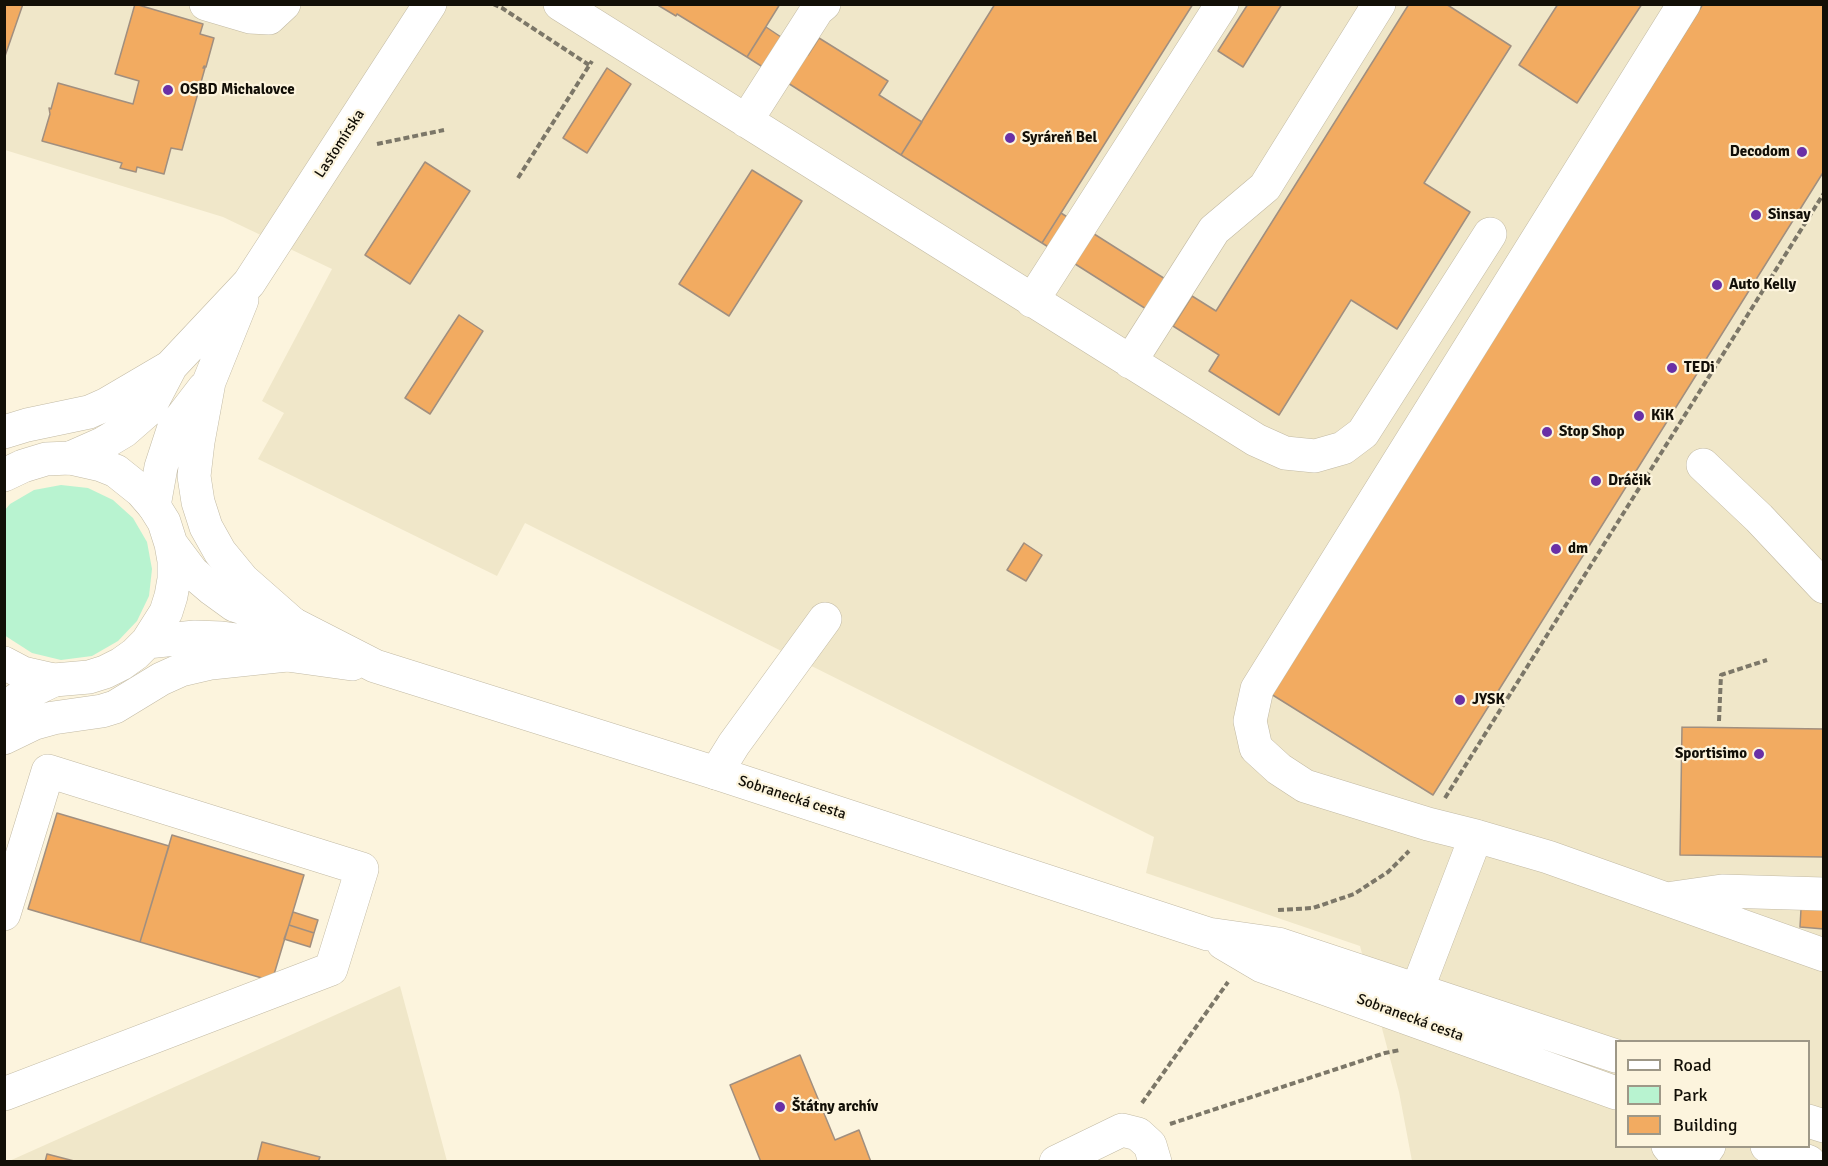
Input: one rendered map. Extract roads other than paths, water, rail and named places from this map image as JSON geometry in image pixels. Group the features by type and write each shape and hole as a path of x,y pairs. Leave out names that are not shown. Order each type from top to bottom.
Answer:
{"main road":[{"path":"206,4 250,17 269,18 284,4"},
{"name":"Lastomírska","path":"249,283 430,4"},
{"path":"560,4 1130,362 1256,440 1285,453 1315,456 1343,448 1363,433 1490,234"},
{"path":"746,121 824,4"},
{"path":"1032,300 1222,4"},
{"path":"1130,362 1214,230 1265,187 1379,4"},
{"path":"1684,4 1257,689 1250,721 1257,748 1279,769 1305,786 1428,824 1548,857 1824,955"},
{"path":"70,458 124,431 148,410 171,366 249,283"},
{"path":"249,283 209,382 194,476 198,502 206,527 220,552 290,640"},
{"path":"4,432 88,412 107,404 171,366"},
{"path":"154,506 161,467 174,427 209,382"},
{"path":"4,475 22,466 46,459 70,458 116,471 141,490 154,506 164,522 174,561 174,579 166,612 147,642 128,659 105,672 89,677 54,680 23,673 4,663"},
{"path":"1703,465 1759,518 1824,587"},
{"path":"171,544 192,572 212,589 290,640"},
{"path":"716,773 734,744 825,619"},
{"path":"147,642 195,637 290,640"},
{"path":"4,738 35,723 53,718 95,713 115,707 161,679 181,670 290,640"},
{"name":"Sobranecká cesta","path":"290,640 716,773 1208,934 1278,944 1615,1055"},
{"path":"4,711 16,700 54,680"},
{"path":"4,914 48,771 362,869 331,969 4,1094"},
{"path":"1417,990 1476,836"},
{"path":"1668,899 1722,891 1824,894"},
{"name":"Sobranecká cesta","path":"1208,934 1262,966 1615,1092"},
{"path":"1056,1161 1130,1132 1150,1145 1155,1161"},
{"path":"1670,1148 1682,1161"},
{"path":"1698,1161 1708,1148"},
{"path":"1773,1148 1809,1161"}],"place":[{"name":"OSBD Michalovce","path":"168,90"},
{"name":"Syráreň Bel","path":"1010,138"},
{"name":"Decodom","path":"1802,152"},
{"name":"Sinsay","path":"1756,215"},
{"name":"Auto Kelly","path":"1717,285"},
{"name":"TEDi","path":"1672,368"},
{"name":"KiK","path":"1639,416"},
{"name":"Stop Shop","path":"1547,432"},
{"name":"Dráčik","path":"1596,481"},
{"name":"dm","path":"1556,549"},
{"name":"JYSK","path":"1460,700"},
{"name":"Sportisimo","path":"1759,754"},
{"name":"Štátny archív","path":"780,1107"}]}
